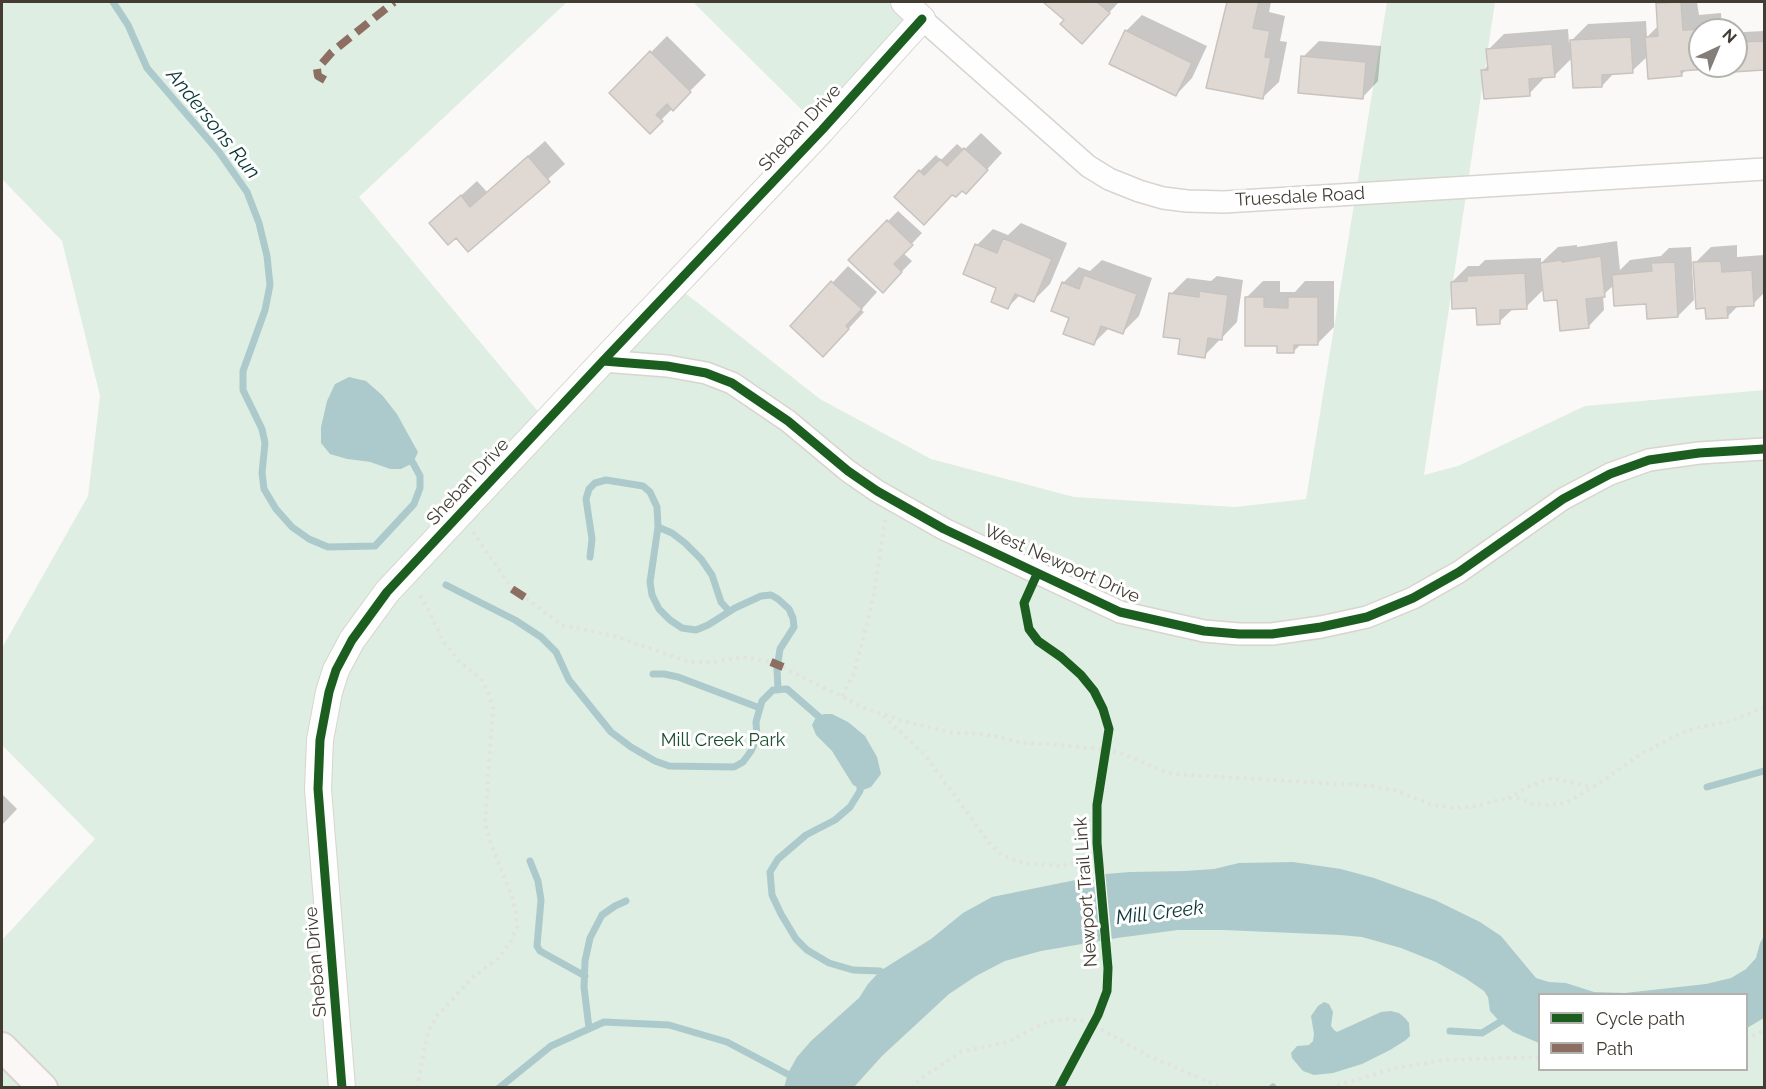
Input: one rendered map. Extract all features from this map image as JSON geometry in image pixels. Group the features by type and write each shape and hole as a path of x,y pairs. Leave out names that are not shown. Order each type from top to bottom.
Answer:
{"main road":[{"path":"2,1047 43,1088"}],"street":[{"name":"Truesdale Road","path":"904,2 1088,166 1139,192 1162,198 1224,202 1764,169"},
{"name":"Sheban Drive","path":"342,1088 318,789 322,720 328,692 336,670 352,640 387,592 822,130 922,19"},
{"name":"West Newport Drive","path":"603,361 686,369 706,373 732,383 781,416 848,471 888,498 1007,560 1120,612 1204,631 1272,634 1367,617 1413,598 1459,572 1563,499 1610,474 1649,460 1699,453 1764,449"}],"path":[{"path":"842,696 853,675 874,594 888,498"},
{"path":"461,514 512,589"},
{"path":"416,589 443,641 459,661 482,680 493,708 485,822 512,897 517,927 510,943 497,959 472,978 437,1016 428,1031 417,1088"},
{"path":"525,598 562,625 614,636 690,662 714,662 743,657 771,662"},
{"path":"783,666 864,708 954,734 984,734 1024,743 1107,750 1124,754 1173,774 1372,786 1394,790 1433,806 1456,808 1476,806 1507,798 1552,778 1592,787"},
{"path":"1507,798 1518,798 1533,804 1566,803 1638,756 1677,735 1695,728 1731,721 1764,707"},
{"path":"880,713 925,755 975,825 990,844 1003,855 1024,863 1061,866 1097,857"},
{"path":"1105,761 1109,738"},
{"path":"1091,1029 1098,1015"},
{"path":"911,1088 923,1077 961,1052 970,1048 994,1046 1007,1042 1047,1022 1062,1019 1080,1020 1091,1029 1223,1088"},
{"path":"1748,1039 1764,1030"},
{"path":"1330,1088 1391,1069 1444,1060 1538,1057"}],"green space":[{"name":"Mill Creek Park","path":"2,2 567,2 359,197 546,421 675,285 820,399 931,459 1074,497 1235,507 1306,499 1387,2 1495,2 1424,475 1458,466 1585,406 1764,390 1764,1087 2,1087 2,940 95,839 2,745 2,648 88,496 100,396 62,241 2,179","holes":["383,396 397,414 418,452 390,469 370,462 347,459"]},
{"path":"693,2 904,2 922,19 822,130"}],"water":[{"path":"349,377 366,381 383,396 397,414 418,452 413,463 401,469 390,469 370,462 330,454 321,443 321,427 327,401 335,384"},
{"path":"824,714 832,714 848,722 865,736 877,757 881,774 871,787 863,790 853,785 832,751 816,735 812,725 815,719"},
{"name":"Mill Creek","path":"1293,862 1341,869 1374,878 1435,900 1480,922 1501,936 1536,978 1549,982 1566,983 1594,992 1625,993 1538,993 1538,1043 1513,1032 1500,1022 1490,1011 1488,997 1484,991 1436,962 1401,948 1362,937 1340,935 1178,930 1041,951 1005,961 976,976 949,994 882,1056 854,1087 784,1088 788,1073 797,1057 811,1041 859,998 880,971 931,939 963,913 992,897 1105,874 1214,869 1239,863"},
{"path":"1764,936 1764,1018 1748,1027 1748,993 1625,993 1706,984 1731,978 1746,969 1756,958"},
{"path":"1324,1002 1329,1004 1333,1012 1331,1026 1337,1032 1381,1012 1391,1011 1399,1013 1409,1023 1410,1036 1390,1050 1362,1064 1333,1073 1314,1075 1303,1071 1292,1058 1291,1053 1297,1046 1309,1045 1313,1041 1311,1016"}],"pier":[{"path":"1105,872 1112,942 1101,944 1093,874"}],"building":[{"path":"1043,2 1097,2 1110,13 1082,44 1060,24 1064,20"},
{"path":"1227,2 1259,2 1253,28 1270,31 1265,57 1271,58 1263,99 1206,88"},
{"path":"1681,2 1683,30 1688,30 1688,70 1681,71 1682,76 1648,79 1645,37 1658,36 1656,3"},
{"path":"1125,30 1192,63 1176,96 1109,64"},
{"path":"1631,37 1633,73 1602,75 1602,87 1573,88 1570,40"},
{"path":"1764,41 1764,70 1748,71 1748,42"},
{"path":"1552,44 1555,77 1529,79 1530,96 1484,99 1481,70 1488,70 1486,49"},
{"path":"650,51 691,92 673,111 667,104 656,115 663,121 650,134 609,93"},
{"path":"1301,56 1366,62 1363,99 1298,93"},
{"path":"964,148 988,170 966,194 962,191 956,197 952,195 924,225 894,197 919,170 924,175 940,159 947,166"},
{"path":"528,156 550,182 468,252 456,238 448,245 429,223 461,195 470,207"},
{"path":"887,220 913,245 894,264 902,272 883,293 848,260"},
{"path":"1003,238 1052,259 1034,302 1015,294 1008,309 991,302 996,288 963,274 975,244 997,253"},
{"path":"1601,256 1605,297 1586,299 1589,328 1560,331 1557,300 1544,301 1540,263"},
{"path":"1721,261 1722,272 1752,270 1754,306 1727,307 1728,318 1706,319 1705,308 1696,309 1693,262"},
{"path":"1675,262 1678,317 1647,319 1646,304 1614,306 1612,275 1652,271 1651,263"},
{"path":"1525,273 1527,309 1500,310 1500,324 1477,325 1476,308 1452,309 1451,282 1467,281 1467,276"},
{"path":"1084,275 1137,294 1123,334 1101,326 1094,345 1063,334 1069,318 1051,311 1062,282 1079,289"},
{"path":"831,281 862,309 846,326 849,329 823,357 790,326"},
{"path":"1199,291 1228,295 1222,340 1208,338 1205,358 1178,354 1180,339 1163,337 1169,293 1199,297"},
{"path":"1245,297 1264,297 1264,307 1288,308 1288,297 1318,297 1318,345 1294,345 1294,353 1277,353 1277,346 1245,346"}],"waterway":[{"name":"Andersons Run","path":"113,2 128,25 147,68 219,152 247,192 259,223 267,256 270,285 265,310 243,371 243,390 262,429 265,443 262,473 264,489 276,509 292,527 309,539 328,547 375,546 414,504 420,488 420,476 413,463"},
{"path":"590,557 592,539 586,499 589,489 595,483 606,480 643,486 650,492 657,507 658,527 650,582 652,595 659,609 682,628 696,630 761,596 771,595 778,599 789,609 794,627 780,649 777,669 778,690"},
{"path":"658,527 672,533 701,559 712,575 721,602 729,611"},
{"name":"Andersons Run","path":"446,585 515,620 541,637 556,652 569,680 611,732 655,761 669,766 734,767 743,762 757,738 756,722 762,701 773,690 787,689 826,723"},
{"path":"653,674 678,677 760,708"},
{"path":"1707,787 1764,771"},
{"name":"Andersons Run","path":"860,782 860,791 850,807 835,820 806,835 778,859 770,872 772,895 796,939 807,950 829,963 853,970 880,971 885,977"},
{"path":"530,861 538,881 541,900 537,946 540,951 585,976"},
{"path":"589,1028 584,987 585,961 590,938 602,915 626,901"},
{"path":"499,1088 551,1046 604,1022 669,1025 727,1042 795,1078"},
{"path":"1450,1031 1482,1033 1500,1022"}],"marked path":[{"path":"325,80 318,76 317,69 332,52 394,2"},
{"path":"512,589 526,598"},
{"path":"771,662 783,667"}],"cycle path":[{"path":"342,1088 318,789 320,740 329,692 336,670 352,640 387,592 822,130 922,19"},
{"path":"603,361 667,366 706,373 732,383 788,421 848,471 877,491 944,529 1120,612 1204,631 1239,634 1272,634 1321,627 1367,617 1413,598 1459,572 1563,499 1610,474 1649,460 1699,453 1764,449"},
{"name":"Newport Trail Link","path":"1037,574 1024,603 1029,629 1038,641 1081,675 1094,691 1109,729 1097,805 1097,843 1108,968 1107,991 1098,1015 1059,1088"}]}
